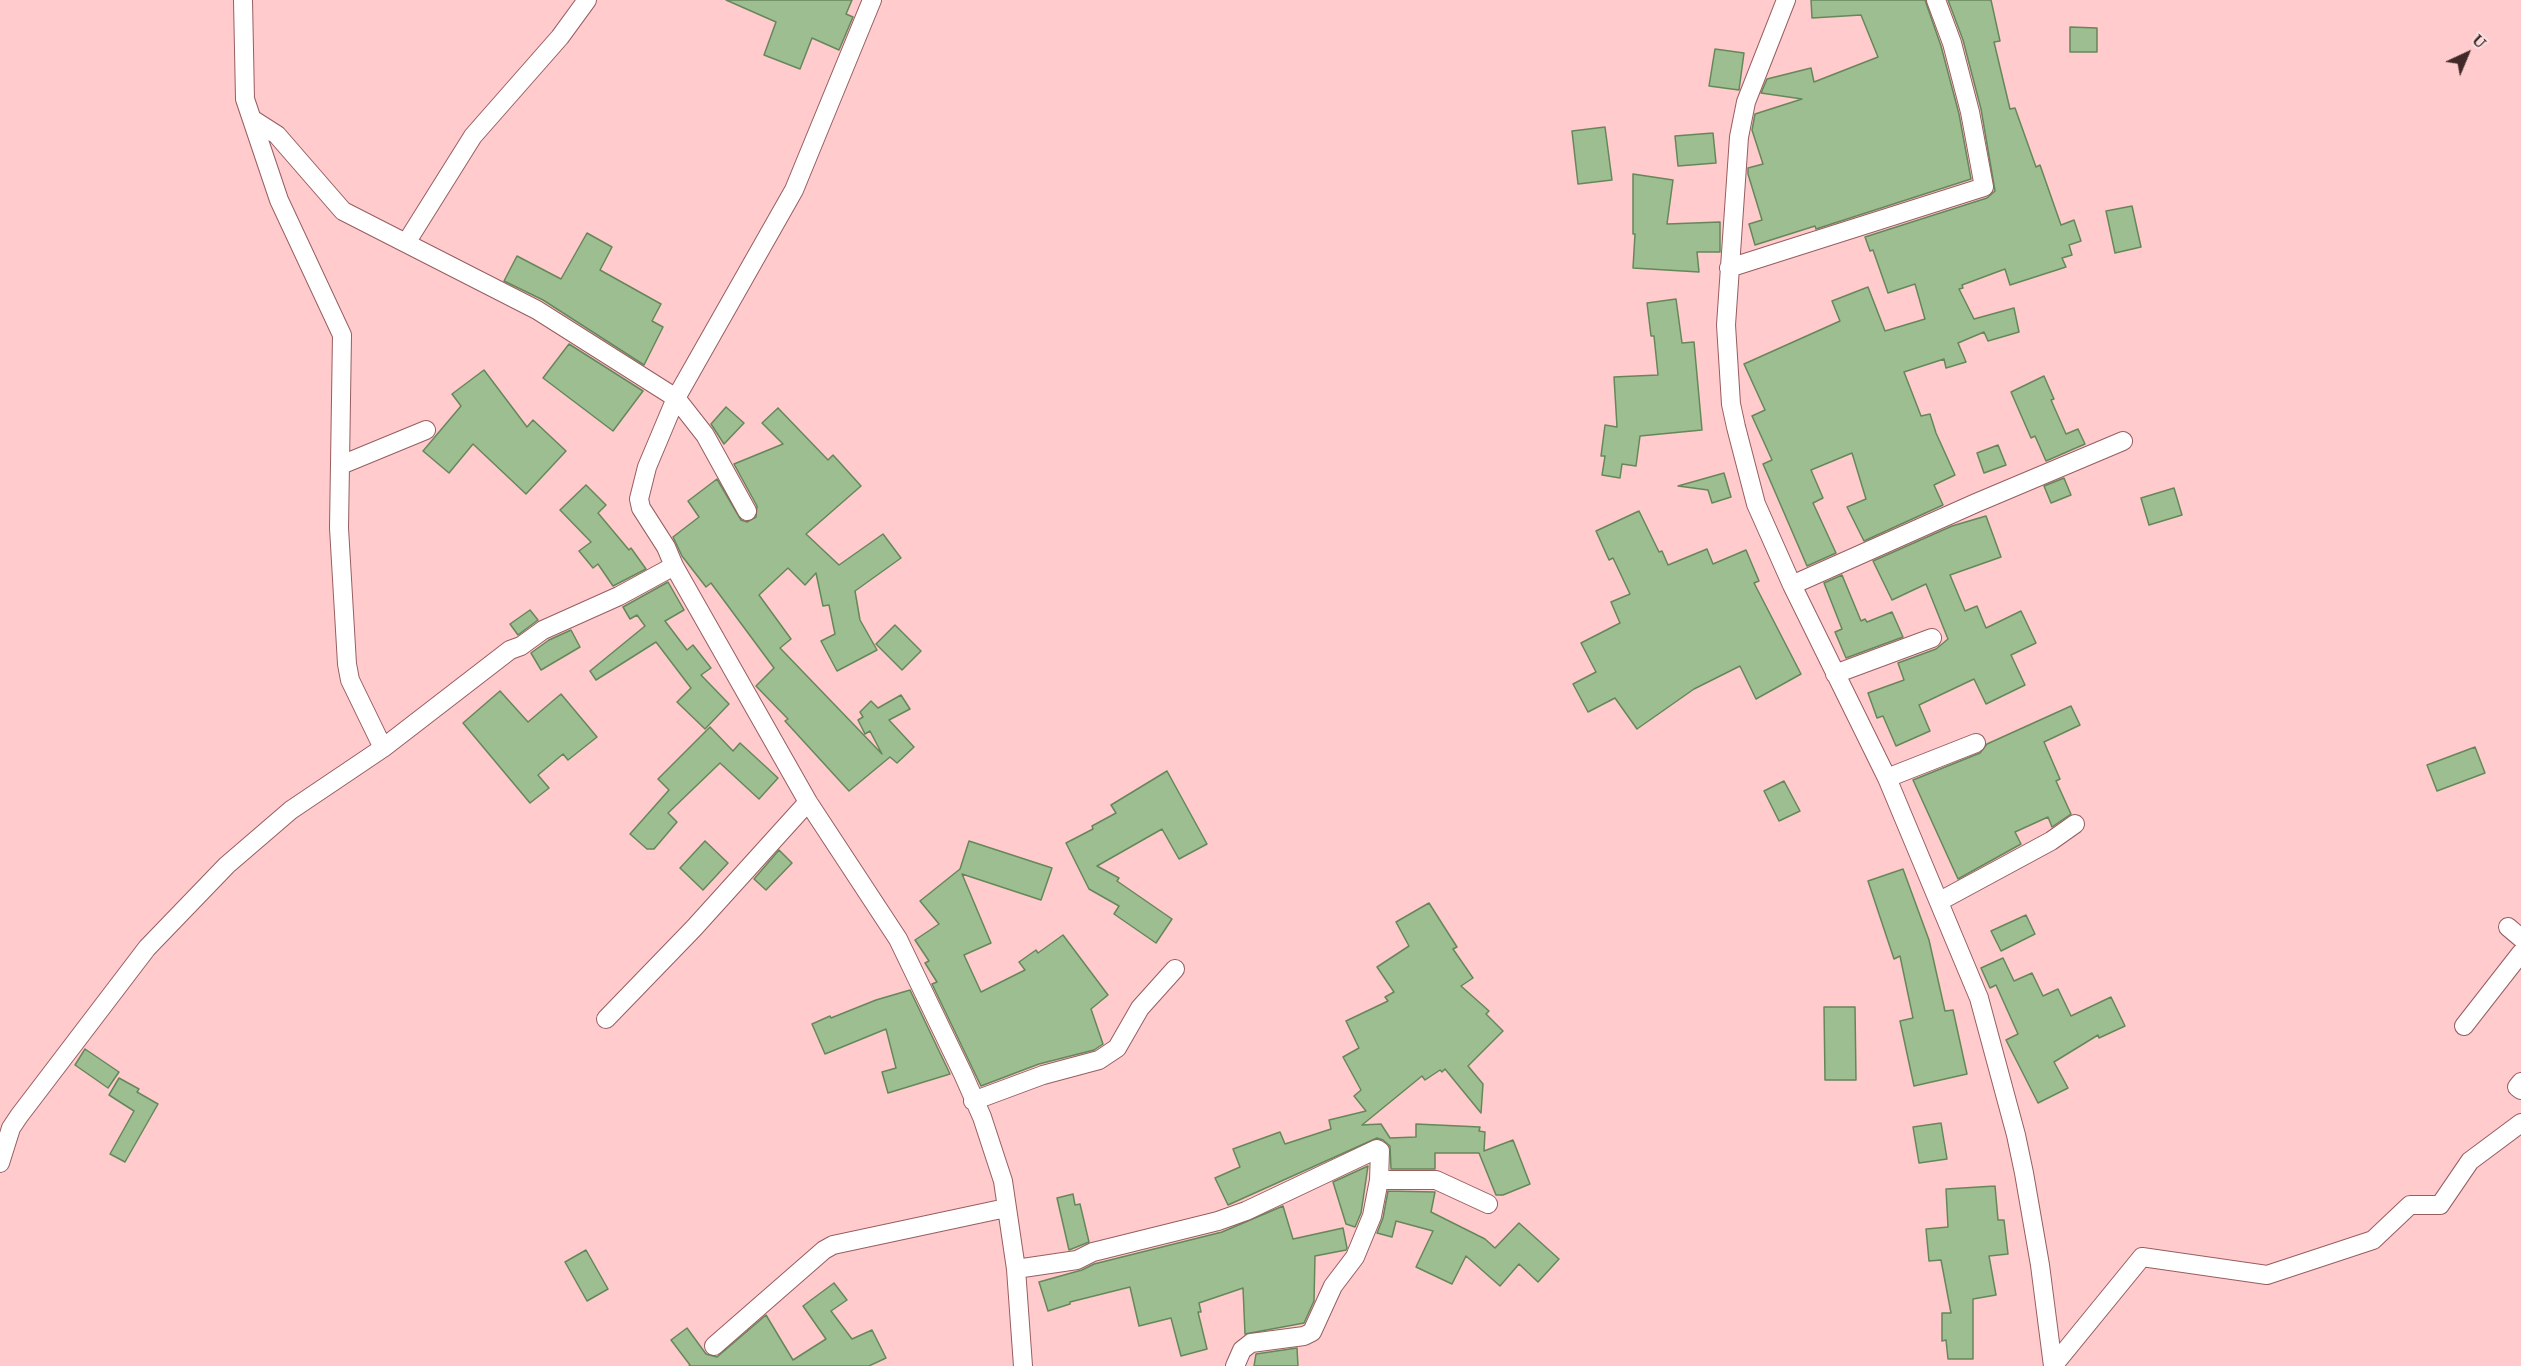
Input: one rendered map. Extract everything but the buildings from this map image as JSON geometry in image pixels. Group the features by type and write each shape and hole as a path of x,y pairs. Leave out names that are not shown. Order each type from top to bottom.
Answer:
{"street":[{"path":"243,0 243,90 279,200 342,334 339,528 347,664 350,680 383,748"},
{"path":"406,243 473,136 560,36 587,0"},
{"path":"872,0 794,190 676,398 647,467 639,499 641,508 666,547 674,566 808,802 898,939 982,1117 1003,1181 1016,1269 1023,1366"},
{"path":"1786,0 1746,102 1739,137 1726,325 1731,404 1756,504 1792,585 1887,778 1979,998 2016,1134 2040,1265 2053,1366"},
{"path":"1729,268 1984,187 1970,112 1952,43 1936,0"},
{"path":"252,119 277,135 343,211 537,310 676,398 705,435 747,511"},
{"path":"341,465 426,430"},
{"path":"1792,585 2123,441"},
{"path":"0,1163 11,1128 19,1116 147,948 227,865 291,810 383,748 510,650 521,646 543,630 619,596 674,566"},
{"path":"1836,674 1932,638"},
{"path":"1887,778 1976,743"},
{"path":"606,1019 808,802"},
{"path":"1940,901 2051,841 2075,824"},
{"path":"2464,1026 2521,953"},
{"path":"973,1101 1043,1075 1099,1060 1117,1048 1140,1008 1175,969"},
{"path":"2521,1082 2517,1087 2521,1090"},
{"path":"2053,1366 2142,1257 2267,1275 2373,1240 2410,1204 2440,1205 2470,1161 2521,1123"},
{"path":"1016,1269 1077,1260 1093,1252 1246,1212 1375,1149 1380,1151 1379,1180 1372,1216 1355,1257 1333,1286 1312,1332 1304,1336 1247,1344 1235,1366"},
{"path":"1379,1180 1443,1181 1488,1204"},
{"path":"714,1346 824,1250 833,1245 1006,1208"}]}
